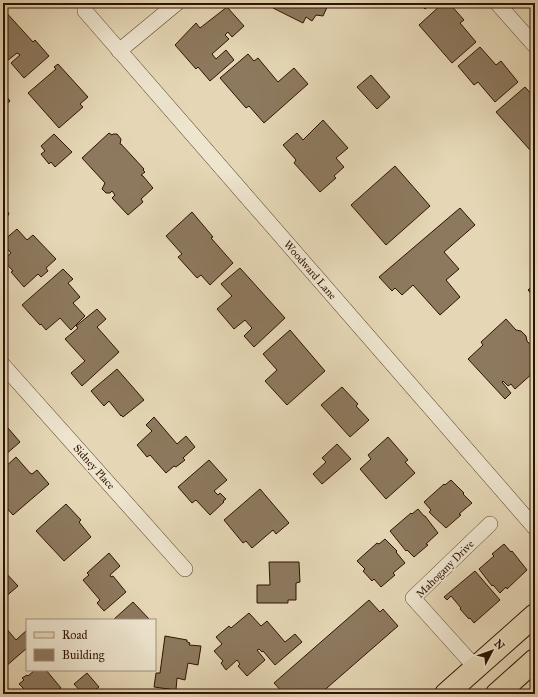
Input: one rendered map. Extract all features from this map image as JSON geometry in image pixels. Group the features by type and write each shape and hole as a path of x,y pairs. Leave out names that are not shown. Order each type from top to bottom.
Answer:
{"main road":[{"path":"453,692 476,668 535,615"},
{"path":"497,694 535,660"}],"street":[{"path":"119,51 177,3"},
{"path":"497,3 535,46"},
{"name":"Woodward Lane","path":"85,12 535,528"},
{"name":"Sidney Place","path":"3,365 185,569"},
{"name":"Mahogany Drive","path":"476,668 413,598 490,524"}],"building":[{"path":"275,3 329,3 323,16 316,15 312,21 306,17 303,23 273,8"},
{"path":"419,3 432,3 425,9"},
{"path":"443,3 449,3 464,20 460,23 476,42 452,63 419,25"},
{"path":"227,7 244,26 232,37 228,32 225,35 229,39 212,54 216,59 226,50 234,60 210,81 198,67 196,69 175,45 196,23 200,28"},
{"path":"3,9 33,42 35,40 49,56 24,78 11,63 20,55 17,53 7,61 3,57"},
{"path":"480,47 496,65 501,61 518,82 495,102 478,82 474,85 458,66"},
{"path":"248,54 254,61 258,58 278,82 294,68 308,84 264,123 249,106 246,108 220,78"},
{"path":"58,64 88,97 80,104 83,107 59,128 28,93 56,69 54,67"},
{"path":"371,75 390,97 377,109 357,87"},
{"path":"525,87 535,98 535,145 530,150 496,112"},
{"path":"3,92 10,101 3,107"},
{"path":"323,120 348,148 336,158 344,167 334,176 336,178 320,192 294,163 296,160 283,145 297,133 303,140"},
{"path":"109,133 112,135 117,134 121,139 120,144 144,169 143,170 145,172 141,175 153,188 141,199 143,202 128,215 112,198 115,195 112,191 110,193 106,193 102,189 105,183 82,158"},
{"path":"54,134 72,152 55,167 51,162 49,164 41,154 45,151 41,146"},
{"path":"395,166 430,206 386,245 351,205"},
{"path":"460,208 475,225 444,252 459,269 446,280 460,297 440,315 413,285 402,295 395,288 392,291 379,277"},
{"path":"3,210 9,213 3,227"},
{"path":"192,212 213,237 211,238 233,263 210,285 201,275 197,278 178,257 182,254 166,236"},
{"path":"17,229 27,240 33,235 56,259 46,268 48,271 41,277 38,274 24,287 3,260 11,253 3,244 3,241"},
{"path":"240,268 285,318 254,347 244,336 252,328 245,320 234,329 217,309 232,296 221,284"},
{"path":"63,269 73,279 68,283 80,297 73,303 85,316 71,330 60,318 46,330 22,305"},
{"path":"535,284 535,298 528,290"},
{"path":"97,309 106,319 97,327 119,352 82,386 71,373 85,361 65,339 78,328 76,326"},
{"path":"506,319 516,330 521,331 526,336 527,341 535,350 533,352 535,354 535,366 531,369 534,372 515,389 511,384 508,386 503,381 502,382 511,393 505,399 468,359 483,345 481,342"},
{"path":"290,330 325,371 287,405 265,381 277,370 263,354"},
{"path":"117,369 144,400 123,417 109,401 104,406 91,391"},
{"path":"342,387 358,404 356,406 369,420 350,437 321,405"},
{"path":"154,417 177,444 186,436 195,447 183,458 185,460 176,467 174,466 166,473 150,455 147,457 137,445 152,431 146,425"},
{"path":"8,428 20,442 5,455 3,453 3,432"},
{"path":"388,437 408,460 405,462 415,473 386,499 360,469 371,459 368,455"},
{"path":"337,444 351,459 322,484 313,474 326,462 322,458"},
{"path":"16,457 30,473 32,474 37,470 49,484 13,515 3,504 3,469"},
{"path":"209,460 227,480 214,491 218,495 220,493 226,499 210,515 196,500 192,503 178,487"},
{"path":"451,480 472,503 446,528 429,512 431,510 424,502 444,484 445,485"},
{"path":"260,489 289,523 276,534 273,530 252,548 246,541 243,543 224,520"},
{"path":"66,504 81,520 79,522 91,537 64,561 36,531"},
{"path":"418,509 438,533 426,544 428,545 414,557 407,550 406,551 390,531"},
{"path":"385,539 397,551 396,552 405,563 393,573 395,575 381,587 374,579 372,581 363,571 365,569 357,561 377,543 379,544"},
{"path":"504,544 511,552 512,551 527,570 507,589 506,587 500,593 493,585 492,586 479,569 494,556 492,554"},
{"path":"109,553 120,566 110,575 111,577 113,576 126,592 104,611 97,603 100,600 83,580 89,575 87,573"},
{"path":"269,562 299,562 300,582 296,583 296,600 288,600 288,603 257,603 257,585 270,585"},
{"path":"3,570 18,586 3,599"},
{"path":"475,571 500,600 474,623 460,609 461,608 451,596 447,600 444,597"},
{"path":"369,600 380,612 383,609 398,626 320,694 284,694 274,683"},
{"path":"133,602 149,619 114,619"},
{"path":"249,613 261,626 267,621 285,642 295,634 302,642 275,665 263,651 262,652 259,649 257,650 265,660 247,676 238,666 240,664 237,660 226,670 221,663 223,661 214,651 222,644 216,637 229,626 231,628"},
{"path":"3,618 8,624 5,627 16,640 26,631 26,649 5,667 3,665"},
{"path":"165,636 187,640 187,642 190,643 189,645 201,646 198,665 188,663 185,680 177,678 176,690 154,687 156,673 160,673"},
{"path":"34,671 47,671 61,688 54,694 29,694 19,684 24,680 22,678 27,675 28,676"},
{"path":"87,673 99,687 90,694 83,694 74,684"}]}
